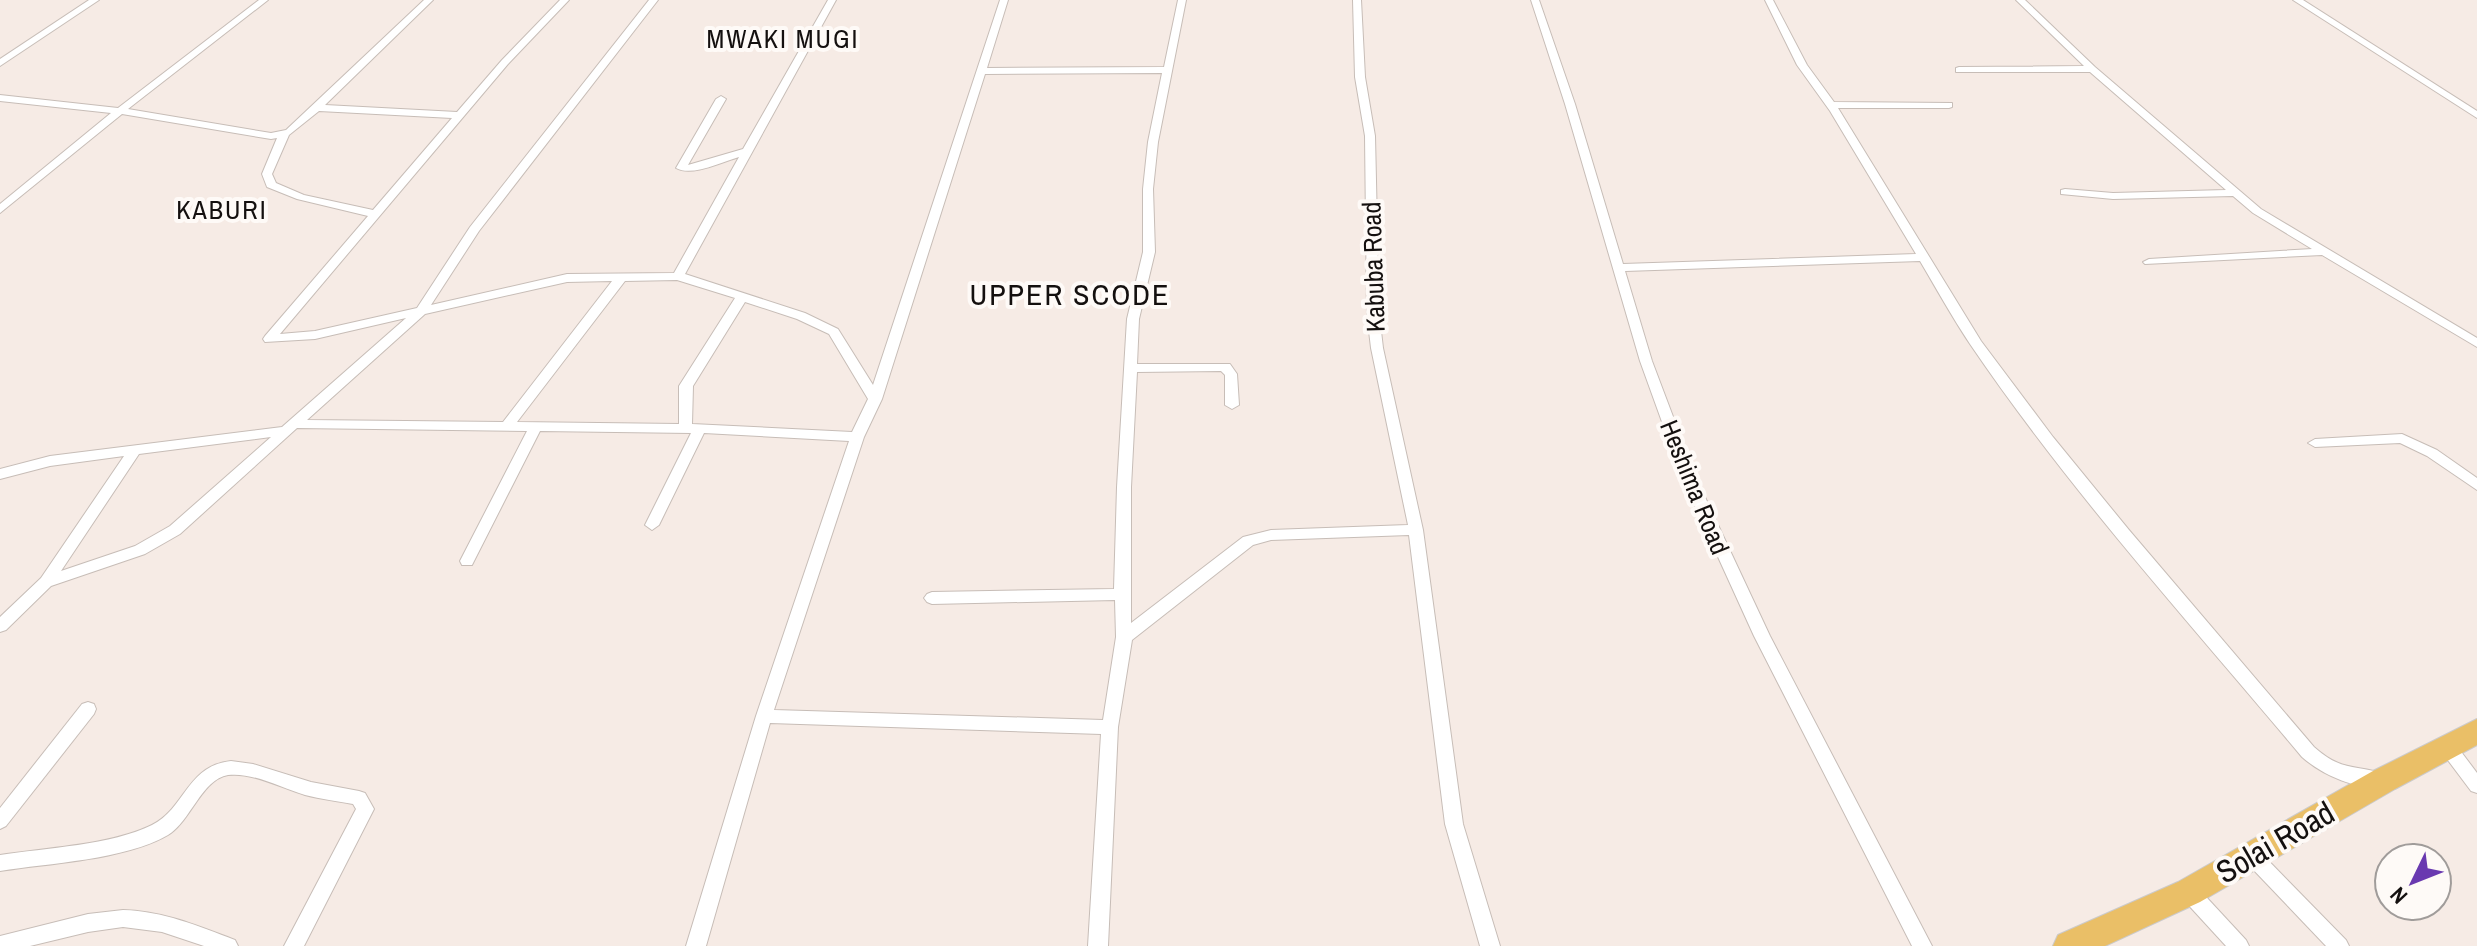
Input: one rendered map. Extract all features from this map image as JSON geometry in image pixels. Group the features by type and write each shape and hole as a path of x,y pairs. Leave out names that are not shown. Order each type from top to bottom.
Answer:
{"highway":[{"name":"Solai Road","path":"2070,946 2189,892 2251,854 2477,731"}],"street":[{"path":"0,63 95,0"},
{"path":"0,210 120,111 264,0"},
{"path":"375,214 301,197 271,185 267,174 284,134 317,108 429,0"},
{"path":"565,0 505,62 269,339 315,335 567,278 678,276 801,316 834,332 875,399"},
{"path":"46,582 140,550 165,537 421,311 474,229 654,0"},
{"path":"678,276 832,0"},
{"path":"696,946 764,716 857,437 875,399 1004,0"},
{"path":"1098,946 1110,727 1124,637 1122,594 1133,319 1149,252 1148,189 1153,142 1182,0"},
{"name":"Kabuba Road","path":"1357,0 1360,77 1370,136 1373,314 1387,402 1416,530 1454,824 1490,946"},
{"name":"Heshima Road","path":"1535,0 1570,104 1646,361 1690,480 1720,552 1922,946"},
{"path":"1769,0 1802,65 1830,105 1921,257 1975,342 2048,440 2308,752 2322,766 2349,777 2384,780"},
{"path":"2020,0 2092,69 2236,193 2320,252 2477,343"},
{"path":"2297,0 2477,115"},
{"path":"1959,70 2092,69"},
{"path":"982,71 1167,70"},
{"path":"0,98 120,111 271,136 284,134"},
{"path":"721,99 681,168 691,168 749,151"},
{"path":"1830,105 1949,105"},
{"path":"317,108 461,115"},
{"path":"2065,192 2113,196 2236,193"},
{"path":"2149,262 2320,252"},
{"path":"1618,268 1921,257"},
{"path":"508,425 622,276"},
{"path":"652,525 692,429 684,396 686,386 742,297"},
{"path":"1130,368 1225,367 1231,374 1232,405"},
{"path":"0,474 50,461 290,427 508,425 857,437"},
{"path":"467,561 536,426"},
{"path":"2315,443 2402,438 2432,453 2477,485"},
{"path":"0,626 46,582 135,450"},
{"path":"1124,637 1248,541 1271,535 1416,530"},
{"path":"932,598 1122,594"},
{"path":"0,821 88,709"},
{"path":"764,716 1110,727"},
{"path":"2447,746 2477,786"},
{"path":"0,863 135,839 158,831 173,822 201,784 219,770 233,767 313,790 359,798 365,809 294,946"},
{"path":"2251,854 2339,946"},
{"path":"2189,892 2239,946"},
{"path":"0,945 113,919 139,919 164,923 228,946"}],"district":[{"name":"MWAKI MUGI","path":"783,38"},
{"name":"KABURI","path":"222,209"},
{"name":"UPPER SCODE","path":"1070,294"}]}
